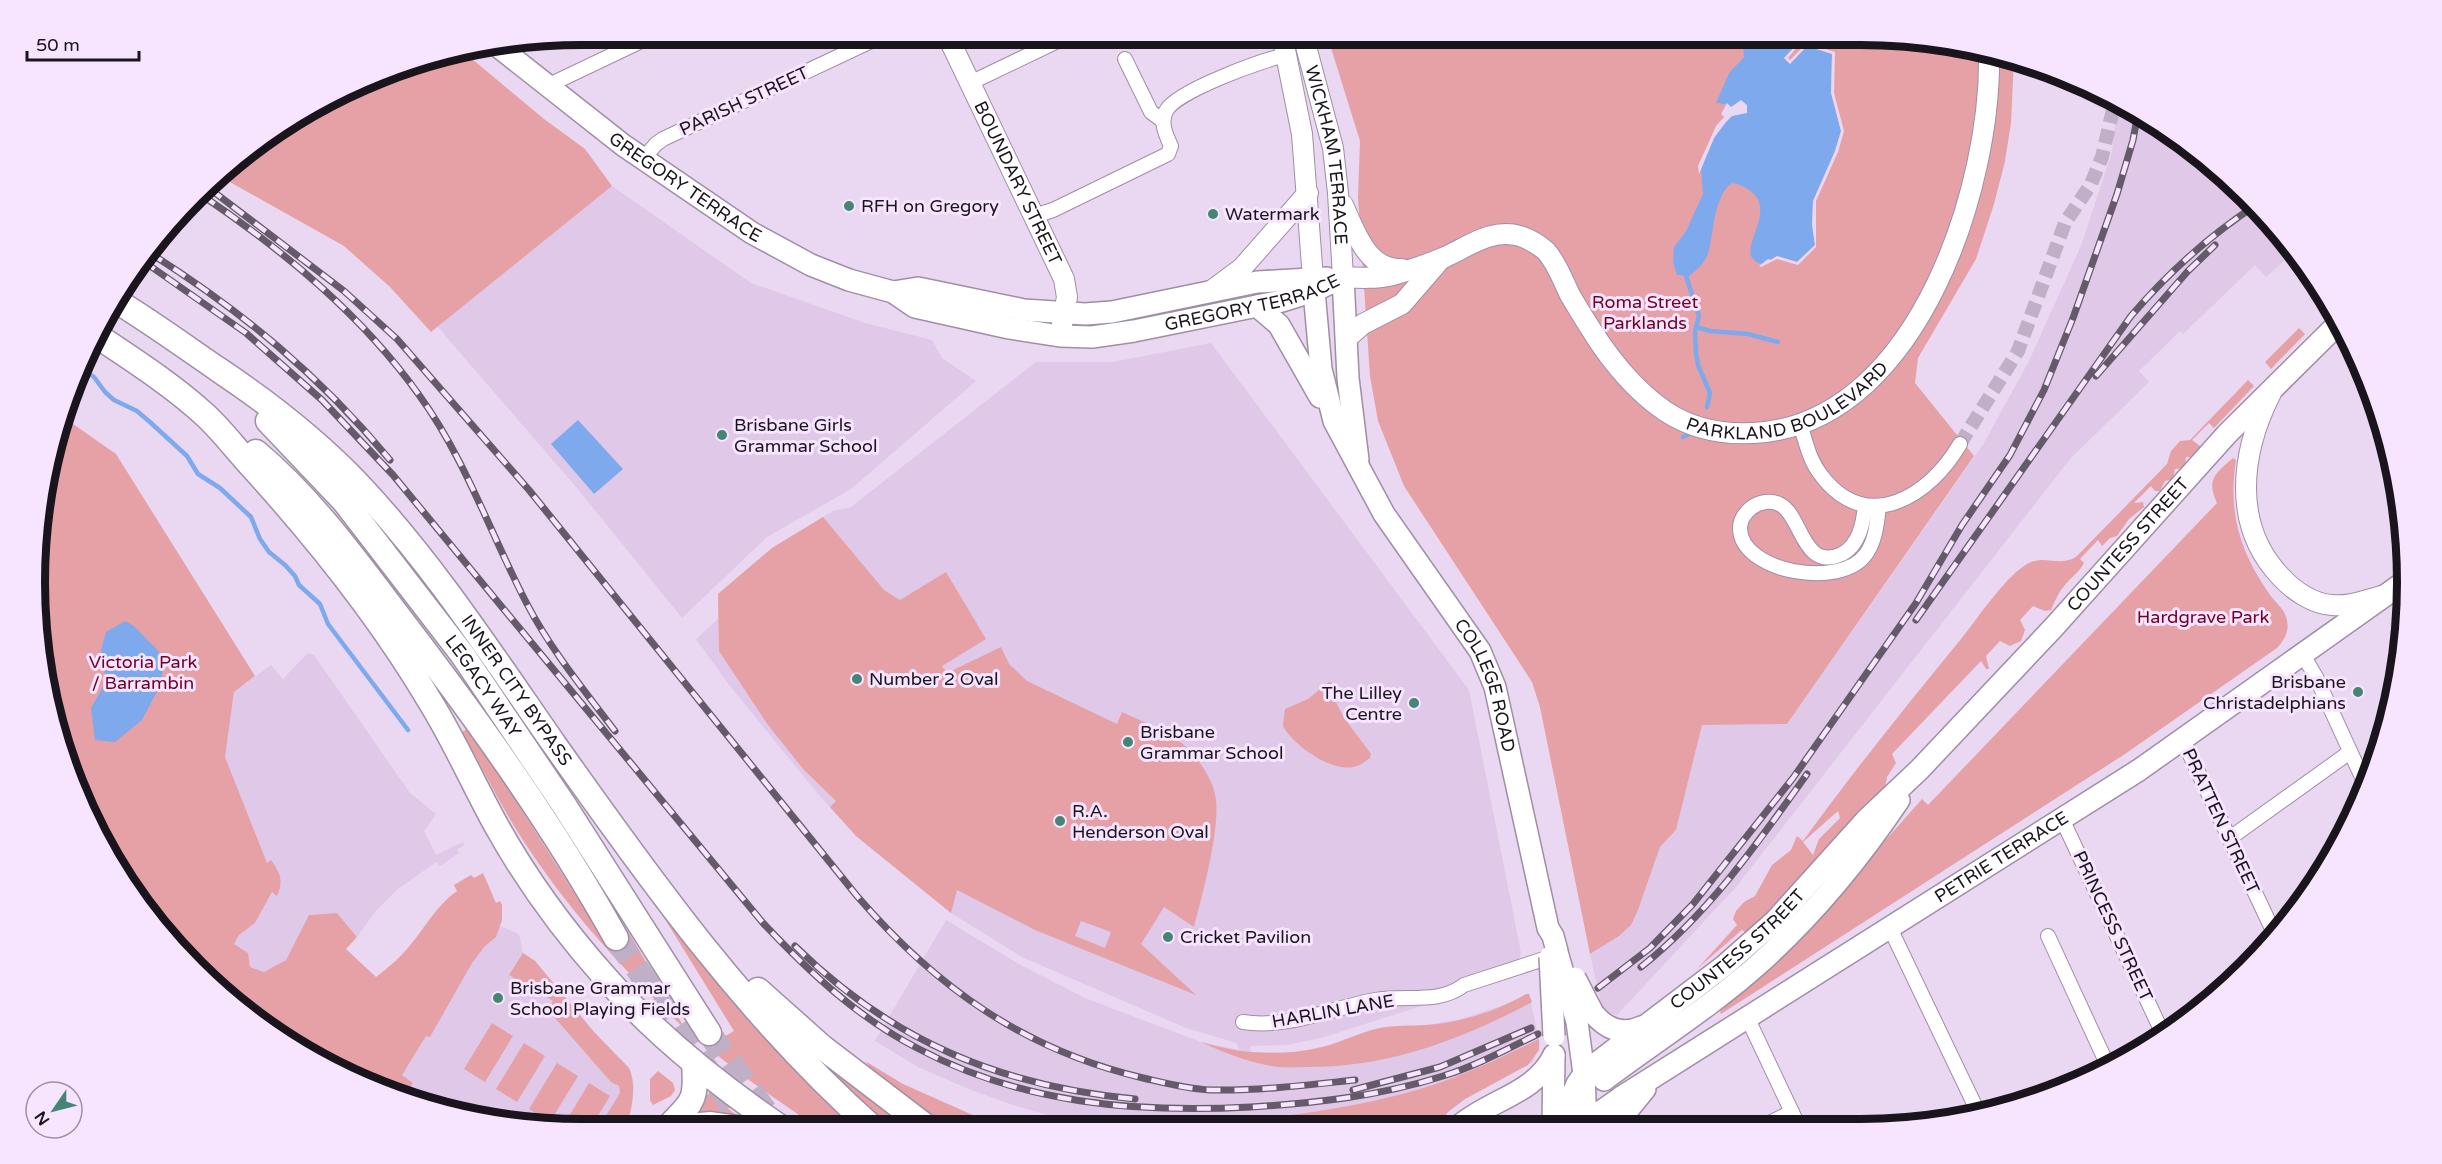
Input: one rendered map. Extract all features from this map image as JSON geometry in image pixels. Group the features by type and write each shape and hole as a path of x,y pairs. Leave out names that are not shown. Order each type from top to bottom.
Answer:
{"highway":[{"name":"INNER CITY BYPASS","path":"122,305 248,388 308,437 358,485 400,531 469,621 555,745 678,914 782,1039 864,1119"},
{"path":"103,339 158,377 211,420 326,552 390,638 432,705 497,827 536,888 603,976 694,1063 770,1119"},
{"name":"LEGACY WAY","path":"218,369 338,494 462,654 564,805 710,1033"},
{"name":"LEGACY WAY","path":"211,420 244,442 275,468 325,522 507,762 578,872 616,938"},
{"path":"678,914 798,1026 917,1119"},
{"path":"676,1119 687,1110 696,1089 694,1063"}],"main road":[{"name":"BOUNDARY STREET","path":"952,45 1065,279 1067,289 1060,336"},
{"name":"WICKHAM TERRACE","path":"1284,45 1302,134 1313,285"},
{"name":"WICKHAM TERRACE","path":"1306,45 1328,124 1338,193 1342,278"},
{"name":"GREGORY TERRACE","path":"504,51 643,159 752,233 790,255 849,280 893,292 915,308 1000,327 1060,336 1092,337 1113,335 1288,300 1313,285"},
{"name":"PARKLAND BOULEVARD","path":"1342,278 1390,276 1443,258 1482,238 1507,234 1522,236 1546,252 1603,347 1638,388 1666,412 1702,429 1719,432 1757,433 1800,424 1840,405 1873,379 1902,341 1933,288 1956,237 1975,179 1984,137 1989,96 1989,61"},
{"path":"1209,292 1242,268 1308,193"},
{"path":"1338,193 1358,236 1373,259 1390,268 1411,268"},
{"name":"PARKLAND BOULEVARD","path":"1346,339 1372,318 1402,304 1425,275 1443,258"},
{"name":"GREGORY TERRACE","path":"893,292 918,288 1024,310 1064,314 1112,312 1257,282 1313,285 1342,278"},
{"name":"COLLEGE ROAD","path":"1342,278 1359,469"},
{"name":"COLLEGE ROAD","path":"1313,285 1321,369 1334,421 1384,514 1470,634 1488,669 1504,723 1553,944 1553,1119"},
{"path":"1257,306 1279,325 1334,421"},
{"name":"COUNTESS STREET","path":"1562,1119 1577,1084 1584,1074 1599,1060 1745,949 1775,921 1866,820 1920,768 2054,627 2227,434 2333,329"},
{"path":"2274,388 2255,431 2248,457 2244,488 2252,531 2264,557 2288,585 2319,602 2342,605 2386,595"},
{"name":"PETRIE TERRACE","path":"1592,1119 1747,1017 2183,740 2397,587"},
{"name":"COUNTESS STREET","path":"1604,1080 1760,963 1806,915 1879,830 1920,768"},
{"path":"1553,944 1585,1018 1584,1119"},
{"path":"1585,1018 1612,1029 1633,1031 1643,1026"},
{"path":"1468,1119 1538,1079 1547,1069 1554,1046"},
{"path":"1621,1119 1660,1074"}],"street":[{"path":"547,86 631,45"},
{"name":"PARISH STREET","path":"643,159 663,139 861,45"},
{"path":"970,83 1048,45"},
{"path":"1034,216 1053,210 1162,159 1171,150 1163,121 1168,108 1179,99 1246,66 1286,55"},
{"path":"1125,59 1151,112 1163,121"},
{"path":"1800,424 1807,449 1820,475 1832,488 1849,500 1872,506 1897,502 1928,485 1941,473 1960,444"},
{"path":"1762,502 1775,502 1786,509 1807,545 1813,551 1826,557 1834,556 1845,552 1855,542 1872,506 1875,535 1863,558 1845,570 1825,574 1800,573 1780,567 1755,552 1748,546 1741,534 1742,519 1749,510 1762,502"},
{"path":"2303,655 2316,677 2361,775"},
{"name":"PRATTEN STREET","path":"2183,740 2271,927"},
{"path":"2230,838 2350,752"},
{"name":"PRINCESS STREET","path":"2062,819 2160,1027"},
{"path":"1890,927 1975,1107"},
{"path":"2048,936 2105,1060"},
{"name":"HARLIN LANE","path":"1243,1022 1266,1024 1313,1016 1372,1000 1422,997 1454,983 1464,985 1553,944"},
{"path":"1747,1017 1795,1119"}],"shaded area":[{"path":"2117,111 2187,156 2214,178 2240,202 2288,258 2266,277 2255,265 2183,334 2180,331 2139,371 2149,382 2070,459 1736,887 1617,1015 1612,1014 1602,1007 1590,954 1619,936 1638,910 1660,847 1676,830 1702,724 1787,724 1984,443 2029,361 2081,246 2112,152"},
{"name":"Brisbane Girls Grammar School","path":"612,186 751,283 865,323 932,340 942,358 976,381 851,489 767,537 682,618 577,488 437,326"},
{"name":"Brisbane Grammar School","path":"1211,343 1469,690 1521,953 1513,977 1321,1038 1287,1045 1250,1046 1251,1052 1297,1052 1325,1046 1381,1028 1427,1025 1461,1019 1529,994 1540,1045 1533,1062 1465,1099 1442,1119 1418,1119 1418,1116 1394,1115 1394,1119 1065,1119 1016,1106 971,1090 918,1067 875,1041 946,920 1019,964 1085,998 1201,1042 1239,1050 1237,1043 1186,1028 1022,957 951,913 856,836 818,794 730,686 696,639 718,619 718,594 772,548 833,511 851,507 1036,362 1113,362"},
{"path":"308,653 314,655 410,793 436,814 424,831 436,855 463,842 465,845 457,849 459,853 440,866 436,862 398,889 375,912 357,937 337,913 309,915 286,960 264,972 250,967 248,953 233,945 239,935 255,923 272,892 277,895 271,861 267,863 256,840 225,757 234,692 271,665 283,679"},
{"name":"Brisbane Grammar School Playing Fields","path":"483,919 519,934 523,953 535,961 594,1032 629,1068 634,1088 627,1119 582,1119 547,1118 477,1109 409,1091 384,1081"}],"green space":[{"name":"Roma Street Parklands","path":"1330,45 1895,46 1965,55 2014,67 2011,123 2005,161 1994,204 1976,259 1918,358 1915,383 1974,456 1787,724 1702,725 1676,830 1660,847 1631,925 1619,936 1590,954 1540,707 1532,682 1404,486 1378,421 1370,376 1358,197 1360,141"},
{"path":"469,57 544,119 585,149 612,186 431,332 390,287 344,246 226,180 284,136 344,100 409,73"},
{"path":"2299,328 2305,334 2271,369 2265,362"},
{"path":"2248,380 2254,386 2214,428 2209,423 2192,440 2200,446 2202,451 2197,457 2186,457 2185,468 2175,469 2173,479 2165,481 2160,491 2155,491 2151,486 2134,503 2143,502 2144,507 2129,519 2117,536 2110,538 2102,546 2098,540 2080,559 2084,563 2060,591 2051,610 2045,611 2033,606 2020,620 2025,630 2021,641 2010,646 2000,641 1986,656 1989,669 1986,669 1981,661 1892,754 1896,763 1887,777 1885,789 1751,936 1742,930 1697,969 1737,925 1733,919 1736,911 1744,902 1755,896 1772,865 1791,850 1797,836 1803,841 1880,739 2008,580 2031,562 2063,561 2076,557 2167,464 2171,451 2180,441 2190,440","holes":["1838,811 1840,818 1819,839 1813,855 1803,842"]},
{"name":"Victoria Park / Barrambin","path":"69,421 116,454 255,676 234,692 225,757 267,863 271,860 281,881 277,896 272,892 255,923 239,935 234,944 248,953 250,967 264,972 286,960 309,915 337,913 357,937 346,949 376,977 403,953 437,909 457,891 454,885 471,875 474,878 483,873 496,903 500,901 502,920 496,937 485,946 472,963 430,1037 426,1036 402,1075 413,1083 408,1091 344,1064 284,1028 228,986 202,962 156,909 100,820 73,755 63,721 55,687 46,617 46,547 50,512 55,477"},
{"name":"Hardgrave Park","path":"2233,458 2236,460 2235,513 2243,545 2258,576 2287,619 2287,632 2277,648 2125,754 1721,1014 1720,1011 1784,956 1837,900 1859,870 1922,799 1928,805 2217,503 2212,482 2221,468"},
{"path":"823,517 884,590 900,600 946,572 986,639 942,666 947,673 1001,647 1009,664 1027,681 1117,724 1122,712 1169,734 1188,749 1203,767 1215,794 1214,841 1202,897 1194,927 1164,907 1141,944 1196,995 1035,930 957,890 951,913 856,836 830,807 836,801 804,770 768,725 719,651 718,594 772,548","holes":["1081,921 1111,932 1105,948 1075,936"]},
{"path":"1331,682 1341,712 1371,754 1370,758 1362,764 1344,767 1324,761 1304,749 1283,726 1285,709 1308,699"},
{"path":"467,729 506,785 606,943 628,931 685,1029 613,956 549,878 511,821 462,732"},
{"path":"666,914 849,1119 805,1119 746,1078 707,1047 734,1031 663,916"},
{"path":"523,953 535,961 594,1032 629,1068 633,1083 633,1099 629,1119 604,1119 620,1093 619,1086 611,1082 548,1010 553,1001 509,975"},
{"path":"1529,994 1532,1002 1479,1028 1425,1048 1368,1062 1339,1066 1278,1067 1239,1058 1201,1042 1261,1053 1307,1050 1330,1045 1380,1028 1439,1024 1465,1019 1491,1011"},
{"path":"492,1023 513,1036 485,1082 464,1069"},
{"path":"1539,1039 1539,1050 1528,1065 1465,1099 1442,1119 1418,1119 1418,1116 1394,1115 1394,1119 1256,1119 1334,1109 1399,1095 1435,1084 1495,1060"},
{"path":"524,1043 545,1056 517,1102 496,1089"},
{"path":"865,1061 903,1084 982,1119 937,1119 873,1071"},
{"path":"557,1063 578,1076 552,1118 543,1118 529,1109"},
{"path":"658,1071 673,1083 675,1090 671,1096 653,1105 650,1100 650,1079"},
{"path":"840,1074 898,1119 878,1119 835,1079"},
{"path":"589,1083 610,1096 596,1119 568,1119"},
{"path":"709,1093 736,1115 735,1118 689,1119"}],"water":[{"path":"1743,45 1796,45 1784,58 1790,64 1807,46 1832,54 1831,93 1841,131 1835,151 1813,201 1812,225 1815,245 1797,262 1777,256 1761,264 1753,259 1750,251 1759,220 1758,199 1749,190 1732,183 1721,197 1708,254 1704,261 1689,276 1677,275 1673,262 1674,247 1686,231 1703,194 1701,167 1724,117 1721,114 1727,104 1716,103 1729,73 1744,57"},
{"path":"578,420 623,469 594,494 551,444"},
{"path":"125,621 134,626 165,658 160,686 142,720 115,742 95,740 91,708 106,681 101,650 106,632"}],"pier":[{"path":"1796,45 1799,45 1788,58 1790,60 1805,45 1813,45 1835,52 1834,93 1844,131 1838,152 1816,201 1816,247 1798,265 1777,259 1761,267 1759,266 1768,259 1771,260 1777,256 1797,262 1815,245 1812,225 1813,201 1835,151 1841,131 1831,93 1832,54 1807,46 1790,64 1784,58"},
{"path":"1741,100 1747,105 1747,113 1732,116 1726,122 1714,138 1699,174 1698,166 1716,126 1724,117 1721,114 1727,103 1731,107"}],"waterway":[{"path":"1686,276 1699,316 1695,332 1696,353 1698,365 1710,393 1707,407"},
{"path":"1696,327 1710,331 1748,334 1778,342"},
{"path":"87,373 114,400 137,411 151,423 187,456 198,474 220,488 251,517 260,539 269,552 285,565 295,576 299,585 320,604 328,624 408,730"},
{"path":"1683,437 1692,433"}],"tunnel":[{"path":"1960,444 2018,351 2065,223 2091,184 2102,157 2113,109"},
{"path":"616,938 741,1119"},
{"path":"709,1033 771,1119"}],"railway":[{"path":"1598,988 1650,948 1693,904 1793,778 1916,603 1962,525 2010,455 2044,390 2073,318 2117,194 2136,122"},
{"path":"213,192 344,291 397,339 529,490 857,896 918,959 951,986 985,1011 1059,1051 1143,1078 1210,1090 1265,1089 1355,1080"},
{"path":"206,198 263,239 320,286 373,338 397,366 419,395 450,445 536,621 568,669 615,731"},
{"path":"1916,620 2131,316 2189,256 2248,211"},
{"path":"2096,376 2188,271 2215,245"},
{"path":"155,256 217,298 278,347 336,400 390,460"},
{"path":"149,265 246,333 322,400 393,475 763,923 816,976 854,1008 895,1036 957,1067 997,1082 1038,1093 1122,1106 1208,1108 1300,1103 1348,1098 1396,1089 1467,1067 1538,1034"},
{"path":"1641,967 1666,946 1710,901 1750,852 1807,774"},
{"path":"795,946 832,979 870,1008 910,1033 951,1053 994,1070 1039,1083 1086,1093 1135,1099"},
{"path":"1353,1090 1440,1067 1531,1028"}],"place":[{"name":"RFH on Gregory","path":"849,206"},
{"name":"Watermark","path":"1213,214"},
{"name":"Brisbane Girls Grammar School","path":"722,435"},
{"name":"Number 2 Oval","path":"857,679"},
{"name":"Brisbane Christadelphians","path":"2358,692"},
{"name":"The Lilley Centre","path":"1414,703"},
{"name":"Brisbane Grammar School","path":"1128,742"},
{"name":"R.A. Henderson Oval","path":"1060,821"},
{"name":"Cricket Pavilion","path":"1168,937"},
{"name":"Brisbane Grammar School Playing Fields","path":"498,998"}]}
